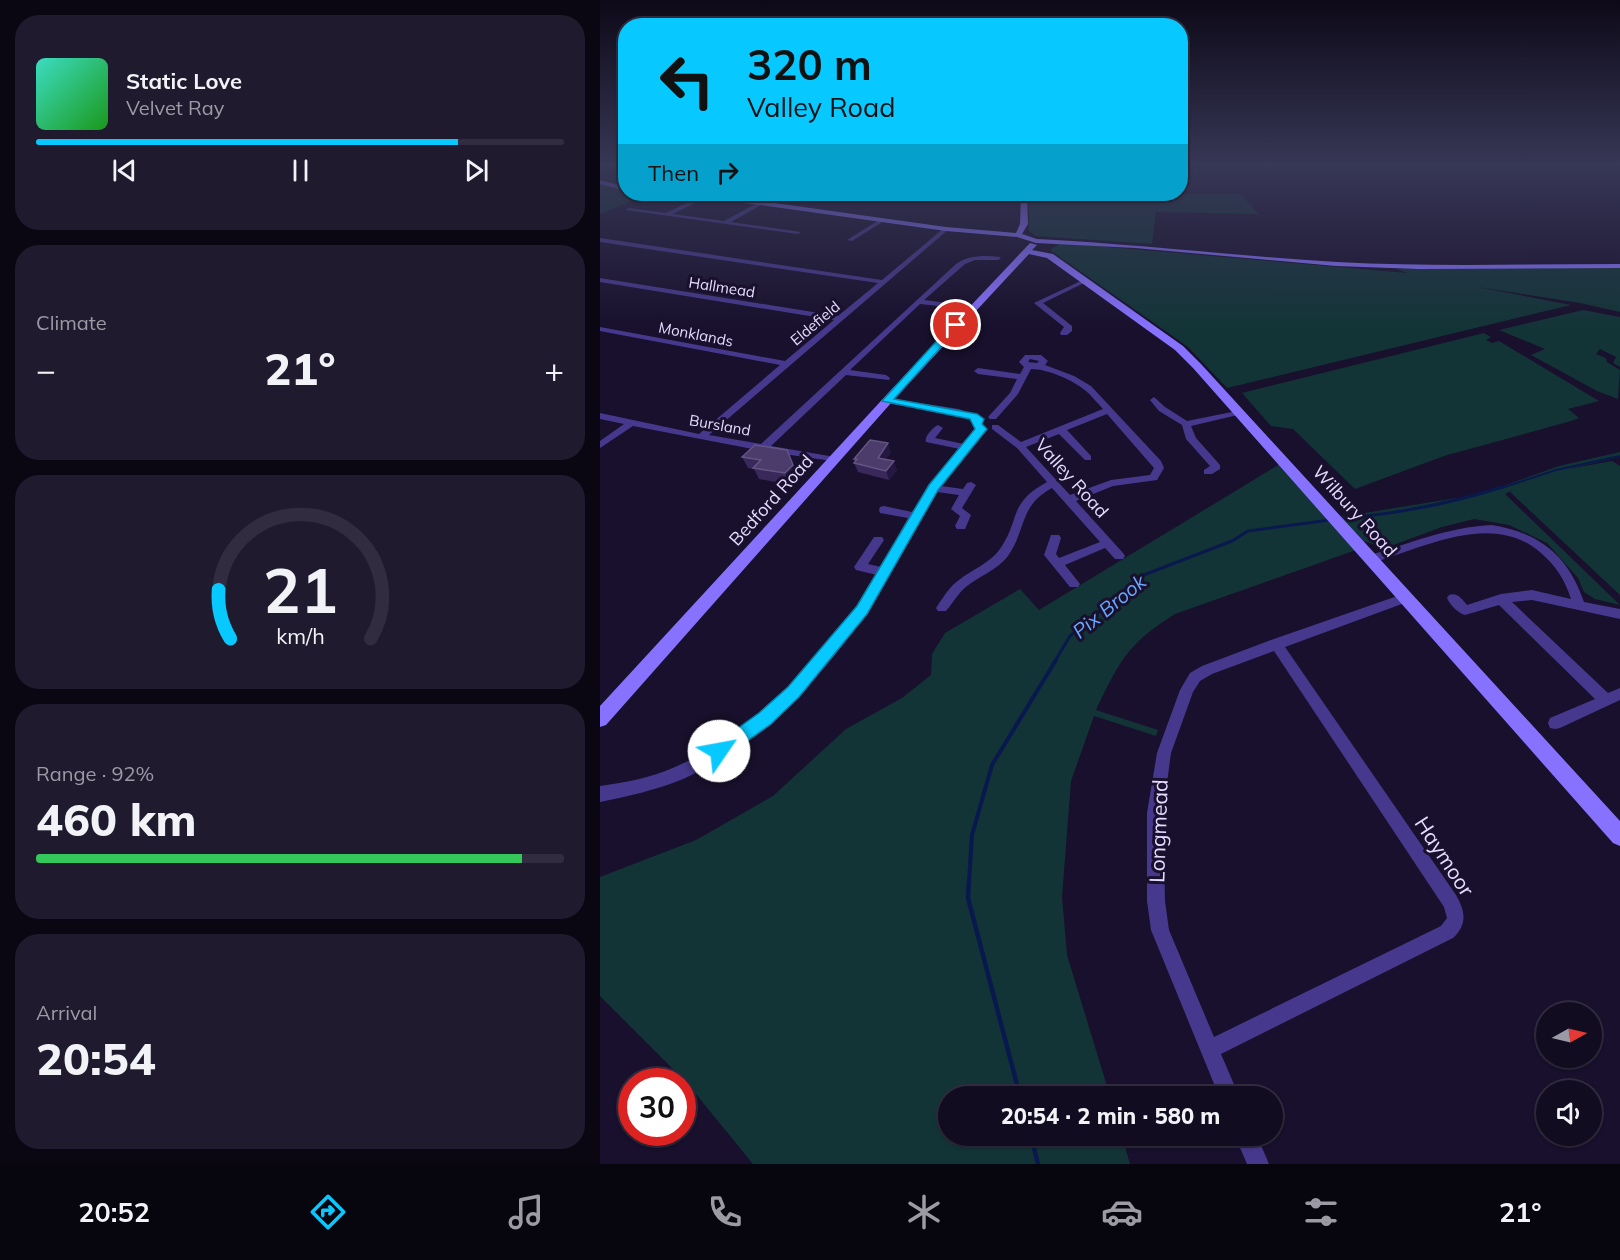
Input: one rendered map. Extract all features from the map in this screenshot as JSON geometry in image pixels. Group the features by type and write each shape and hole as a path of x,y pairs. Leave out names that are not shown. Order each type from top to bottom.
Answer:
{"street":[{"path":"712,220 798,232"},
{"path":"876,220 1018,235 1036,240 1405,267 1620,266"},
{"path":"1018,235 1024,220"},
{"path":"861,242 847,240 880,221"},
{"name":"Eldefield","path":"701,437 946,229"},
{"path":"600,240 885,282"},
{"name":"Bedford Road","path":"600,719 972,308 1019,258 1028,252 1036,240"},
{"name":"Wilbury Road","path":"1028,252 1050,256 1179,348 1337,520 1620,836"},
{"path":"763,448 919,302 951,275 963,260 976,257 998,258"},
{"name":"Hallmead","path":"600,280 840,319"},
{"path":"1064,333 1069,329 1068,326 1038,303 1085,281"},
{"path":"919,302 972,308"},
{"name":"Monklands","path":"600,329 787,364"},
{"path":"887,401 959,412 980,424 994,422 1014,394 1028,366 1023,361 1032,356 1043,360 1039,366 1083,384 1157,463 1157,474 1153,478 1111,483 1069,500"},
{"path":"978,371 1021,377"},
{"path":"845,372 886,378"},
{"path":"1154,400 1162,409 1186,424 1191,439 1216,467 1208,472"},
{"path":"1020,446 1109,410"},
{"path":"1186,424 1239,412"},
{"name":"Bursland","path":"600,416 701,437 835,460"},
{"name":"Valley Road","path":"994,422 1020,446 1119,556"},
{"path":"600,445 631,423"},
{"path":"600,794 633,789 666,778 701,762 737,740 794,692 862,610 915,516 933,488 966,447 980,424"},
{"path":"938,428 929,441 966,447"},
{"path":"1060,429 1088,458"},
{"path":"942,608 960,585 996,560 1005,550 1024,502 1040,489 1054,483"},
{"path":"933,488 968,489 956,509 966,515 961,526"},
{"path":"884,510 915,516"},
{"path":"1371,559 1464,531 1501,531 1525,538 1553,555 1569,574 1579,604"},
{"path":"1055,538 1050,555 1074,584"},
{"path":"878,540 860,567 885,572"},
{"path":"1058,564 1107,543"},
{"path":"1453,598 1465,610 1501,600 1532,595 1620,614"},
{"name":"Longmead","path":"1225,1086 1160,930 1156,901 1156,793 1168,737 1190,683 1207,670 1407,598"},
{"path":"1501,600 1606,700"},
{"name":"Haymoor","path":"1209,1050 1448,932 1455,925 1456,918 1450,901 1276,644"},
{"path":"1555,723 1620,694"},
{"path":"1250,1146 1258,1164"}],"green space":[{"path":"1029,220 1155,220 1152,244 1036,236 1029,231"},
{"path":"1061,243 1407,273 1397,269 1620,267 1620,312 1580,303 1478,287 1571,305 1227,388 1188,347 1050,250"},
{"path":"1583,310 1620,317 1620,367 1613,363 1616,357 1600,349 1596,354 1606,358 1607,362 1620,370 1618,399 1597,391 1531,355 1545,349 1499,330"},
{"path":"1484,333 1491,337 1486,340 1492,343 1499,341 1599,401 1568,409 1579,418 1571,421 1444,456 1355,489 1293,429 1271,426 1242,393"},
{"path":"1620,452 1620,457 1568,469 1612,461 1620,466 1620,595 1510,492 1513,490 1505,494 1620,605 1595,599 1584,592 1578,578 1547,543 1509,525 1474,519 1442,527 1385,548 1363,541 1340,517 1481,494 1559,466"},
{"path":"1280,464 1356,550 1175,614 1146,635 1126,655 1096,710 1158,730 1156,736 1094,716 1071,781 1062,897 1067,955 1107,1086 938,1086 938,1146 1125,1146 1130,1164 753,1164 696,1094 696,1068 672,1068 600,996 600,877 696,840 773,796 846,729 902,698 931,675 932,654 945,633 1020,589 1039,610"}],"building":[{"path":"870,440 888,443 878,458 894,461 886,471 854,463 857,459 854,459"},
{"path":"755,445 787,450 793,465 785,473 753,468 761,460 742,457"}],"waterway":[{"name":"Pix Brook","path":"1498,489 1556,470 1620,456"},
{"name":"Pix Brook","path":"1339,519 1421,508 1502,487"},
{"name":"Pix Brook","path":"1055,661 1070,636 1141,576 1232,541 1248,531 1330,520"},
{"name":"Pix Brook","path":"969,882 972,835 992,765 1056,660"},
{"name":"Pix Brook","path":"969,881 968,898 1017,1086"},
{"name":"Pix Brook","path":"1034,1146 1038,1164"}],"route":[{"path":"719,751 765,718 794,692 862,610 933,488 981,429 976,425 979,419 973,416 921,405 887,401 956,325"}]}
